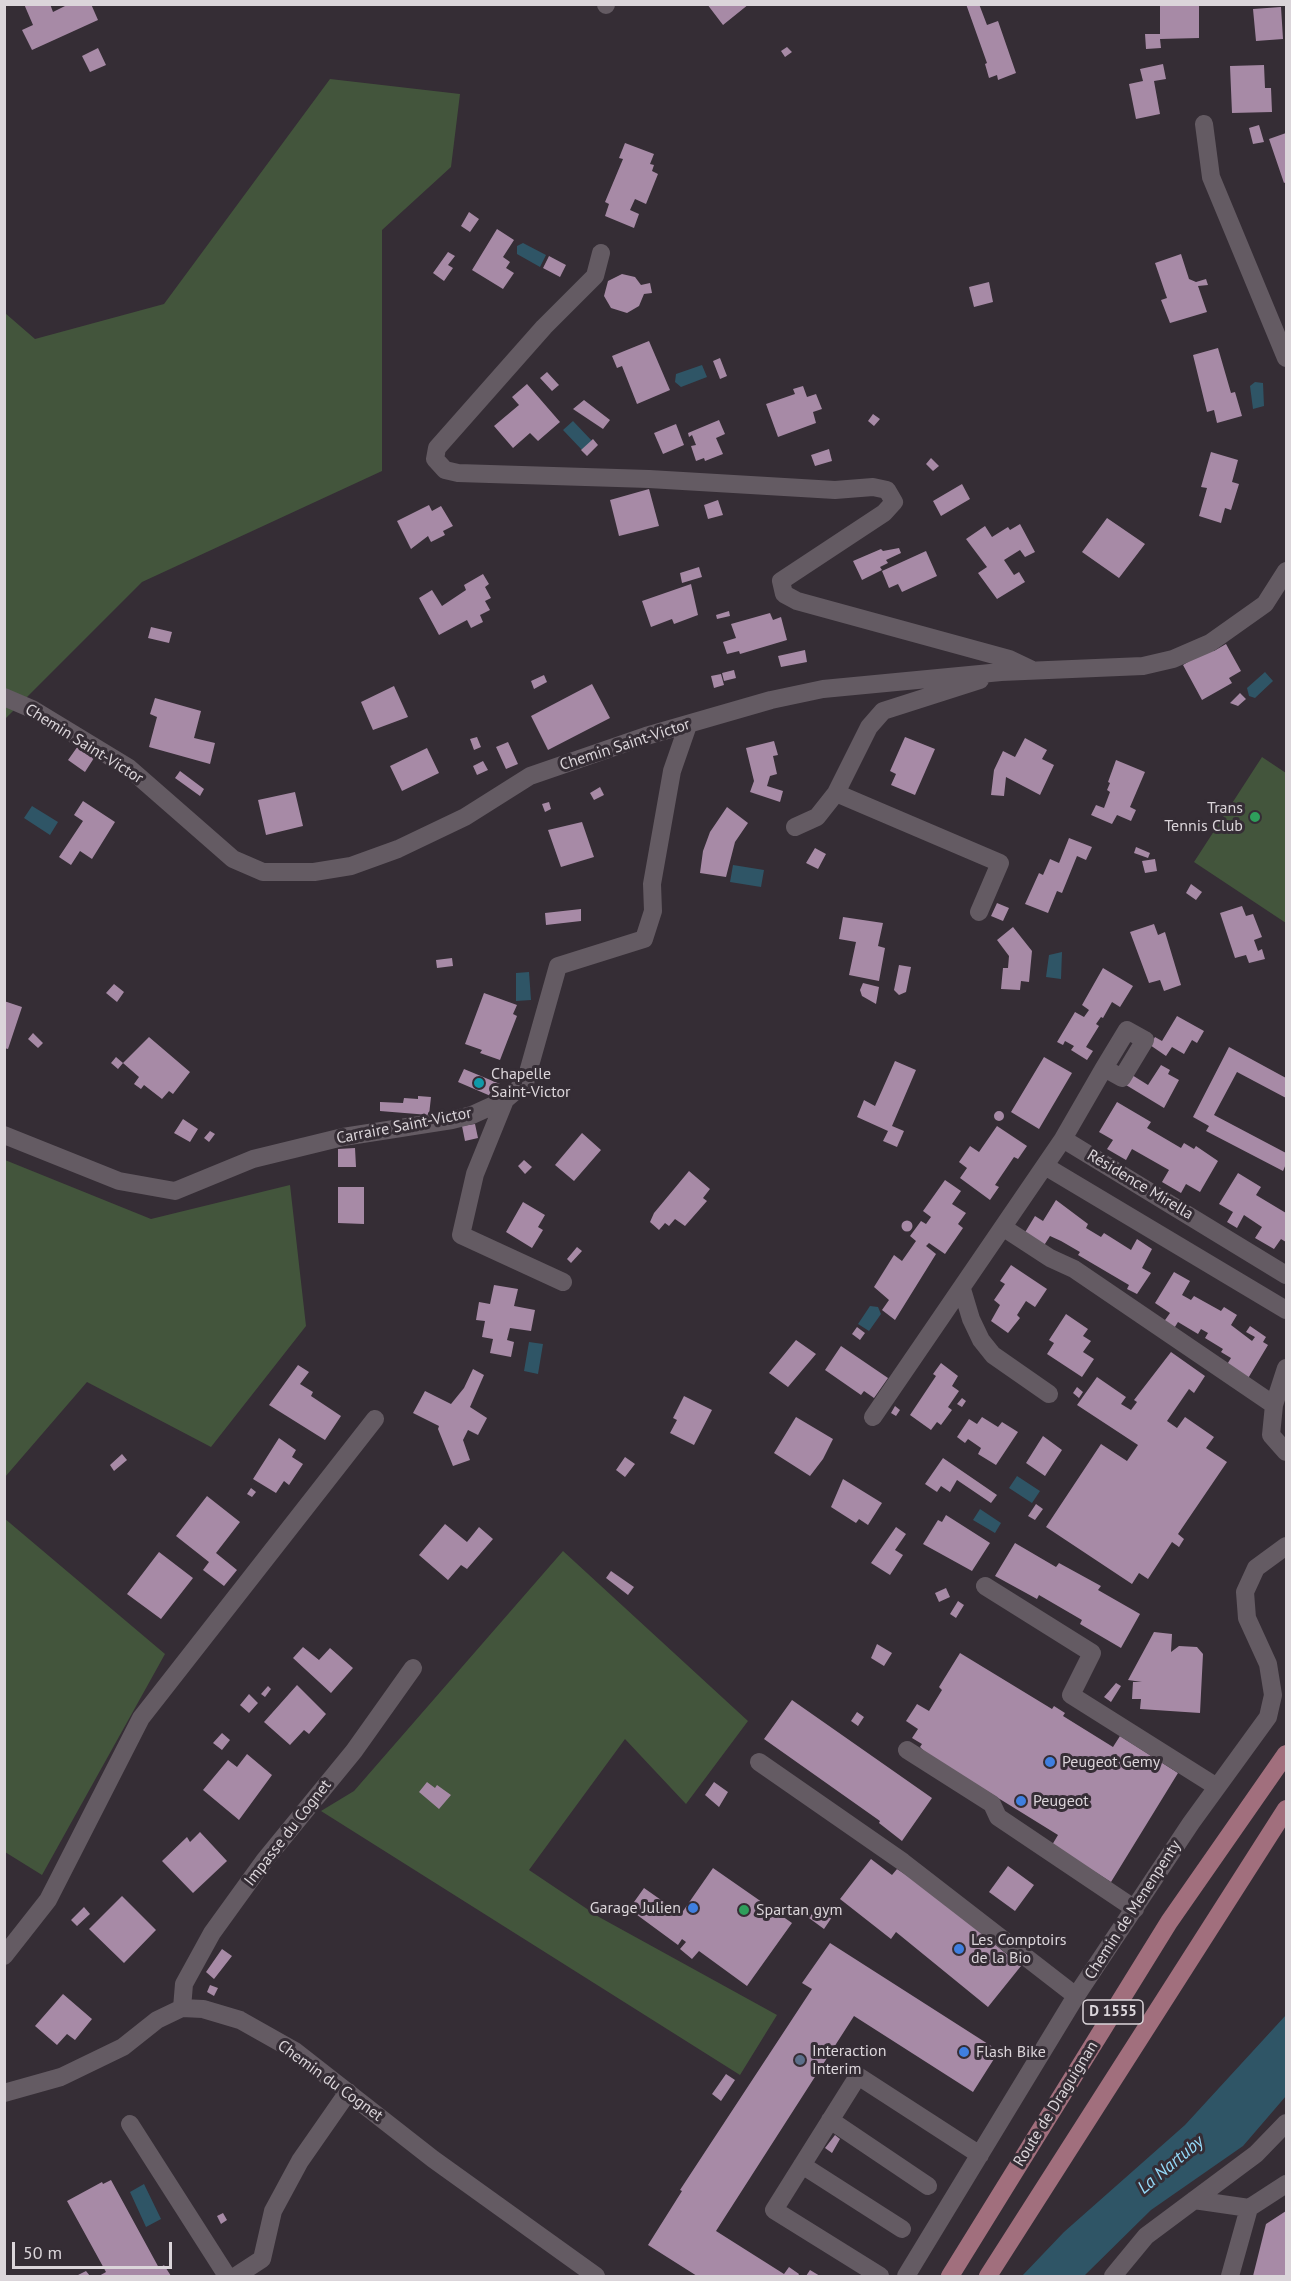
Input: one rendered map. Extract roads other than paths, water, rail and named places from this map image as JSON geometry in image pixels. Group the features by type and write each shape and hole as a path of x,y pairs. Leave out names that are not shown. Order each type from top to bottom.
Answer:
{"main road":[{"name":"Route de Draguignan","path":"950,2277 1169,1922 1287,1754"},
{"name":"D 1555","path":"988,2277 1287,1809"}],"street":[{"path":"1204,124 1211,177 1287,358"},
{"path":"600,253 595,276 544,327 437,448 435,459 445,470 458,473 649,479 835,490 873,487 888,490 894,502 884,513 781,581 784,594 797,601 1008,659 1035,672"},
{"name":"Chemin Saint-Victor","path":"4,697 32,709 129,768 233,859 263,872 314,872 351,866 398,849 465,817 530,776 646,736 771,700 823,689 1001,672 1143,666 1173,659 1210,643 1265,604 1287,571"},
{"path":"795,827 818,817 836,793 869,727 883,711 956,690 1001,672"},
{"name":"Carraire Saint-Victor","path":"4,1135 119,1181 175,1191 252,1159 343,1137 452,1120 472,1115 505,1100 525,1083 558,966 644,939 653,910 652,884 672,771 688,725"},
{"path":"836,793 1000,863 979,912"},
{"path":"873,1417 1046,1166 1104,1068"},
{"path":"505,1100 475,1174 461,1235 563,1282"},
{"name":"Résidence Mirella","path":"1062,1138 1287,1275"},
{"path":"1046,1166 1287,1310"},
{"path":"1004,1228 1050,1258 1074,1269 1274,1405"},
{"path":"962,1288 970,1319 993,1355 1049,1395"},
{"path":"1287,1368 1274,1405 1271,1435 1287,1452"},
{"path":"4,1956 48,1900 141,1718 375,1419"},
{"name":"Chemin de Menenpenty","path":"906,2277 1076,1996 1191,1823 1268,1717 1273,1695 1268,1664 1247,1618 1245,1593 1256,1568 1287,1546"},
{"path":"985,1586 1092,1653 1071,1695 1217,1787"},
{"name":"Impasse du Cognet","path":"182,2008 184,1984 212,1933 264,1861 354,1751 413,1668"},
{"path":"907,1750 992,1804 998,1817 1135,1908"},
{"path":"759,1762 903,1862 1076,1996"},
{"path":"6,2086 61,2077 123,2047 157,2020 182,2008"},
{"name":"Chemin du Cognet","path":"182,2008 203,2010 240,2020 295,2051 433,2159 596,2277"},
{"path":"880,2277 774,2210 858,2076 980,2155"},
{"path":"236,2277 261,2259 273,2211 300,2161 348,2092"},
{"path":"831,2120 928,2186"},
{"path":"1113,2277 1146,2236 1256,2154 1287,2123"},
{"path":"130,2124 227,2277"},
{"path":"802,2165 902,2229"},
{"path":"1194,2200 1249,2208 1287,2184"},
{"path":"1230,2277 1249,2208"}],"water":[{"path":"523,243 546,255 540,267 517,254 517,246"},
{"path":"702,365 707,377 681,387 675,382 676,374"},
{"path":"1255,382 1263,383 1264,406 1253,409 1250,386"},
{"path":"573,421 592,441 582,450 563,430"},
{"path":"1265,672 1273,681 1255,698 1249,696 1247,688"},
{"path":"32,806 58,822 50,835 24,818"},
{"path":"733,865 764,870 761,887 730,882"},
{"path":"1062,952 1061,979 1046,977 1049,955"},
{"path":"529,972 531,1000 516,1001 516,973"},
{"path":"870,1306 878,1307 881,1314 869,1331 858,1324"},
{"path":"529,1342 543,1344 538,1374 524,1371"},
{"path":"1017,1476 1040,1491 1032,1503 1009,1488"},
{"path":"980,1509 1001,1523 995,1533 973,1520"},
{"name":"La Nartuby","path":"1286,2015 1286,2096 1243,2146 1151,2210 1084,2276 1022,2276 1064,2232 1185,2125"},
{"path":"144,2184 161,2219 146,2227 130,2192"}],"place":[{"name":"Trans Tennis Club","path":"1255,817"},
{"name":"Chapelle Saint-Victor","path":"479,1083"},
{"name":"Peugeot Gemy","path":"1050,1762"},
{"name":"Peugeot","path":"1021,1801"},
{"name":"Garage Julien","path":"693,1908"},
{"name":"Spartan gym","path":"744,1910"},
{"name":"Les Comptoirs de la Bio","path":"959,1949"},
{"name":"Flash Bike","path":"964,2052"},
{"name":"Interaction Interim","path":"800,2060"}]}
